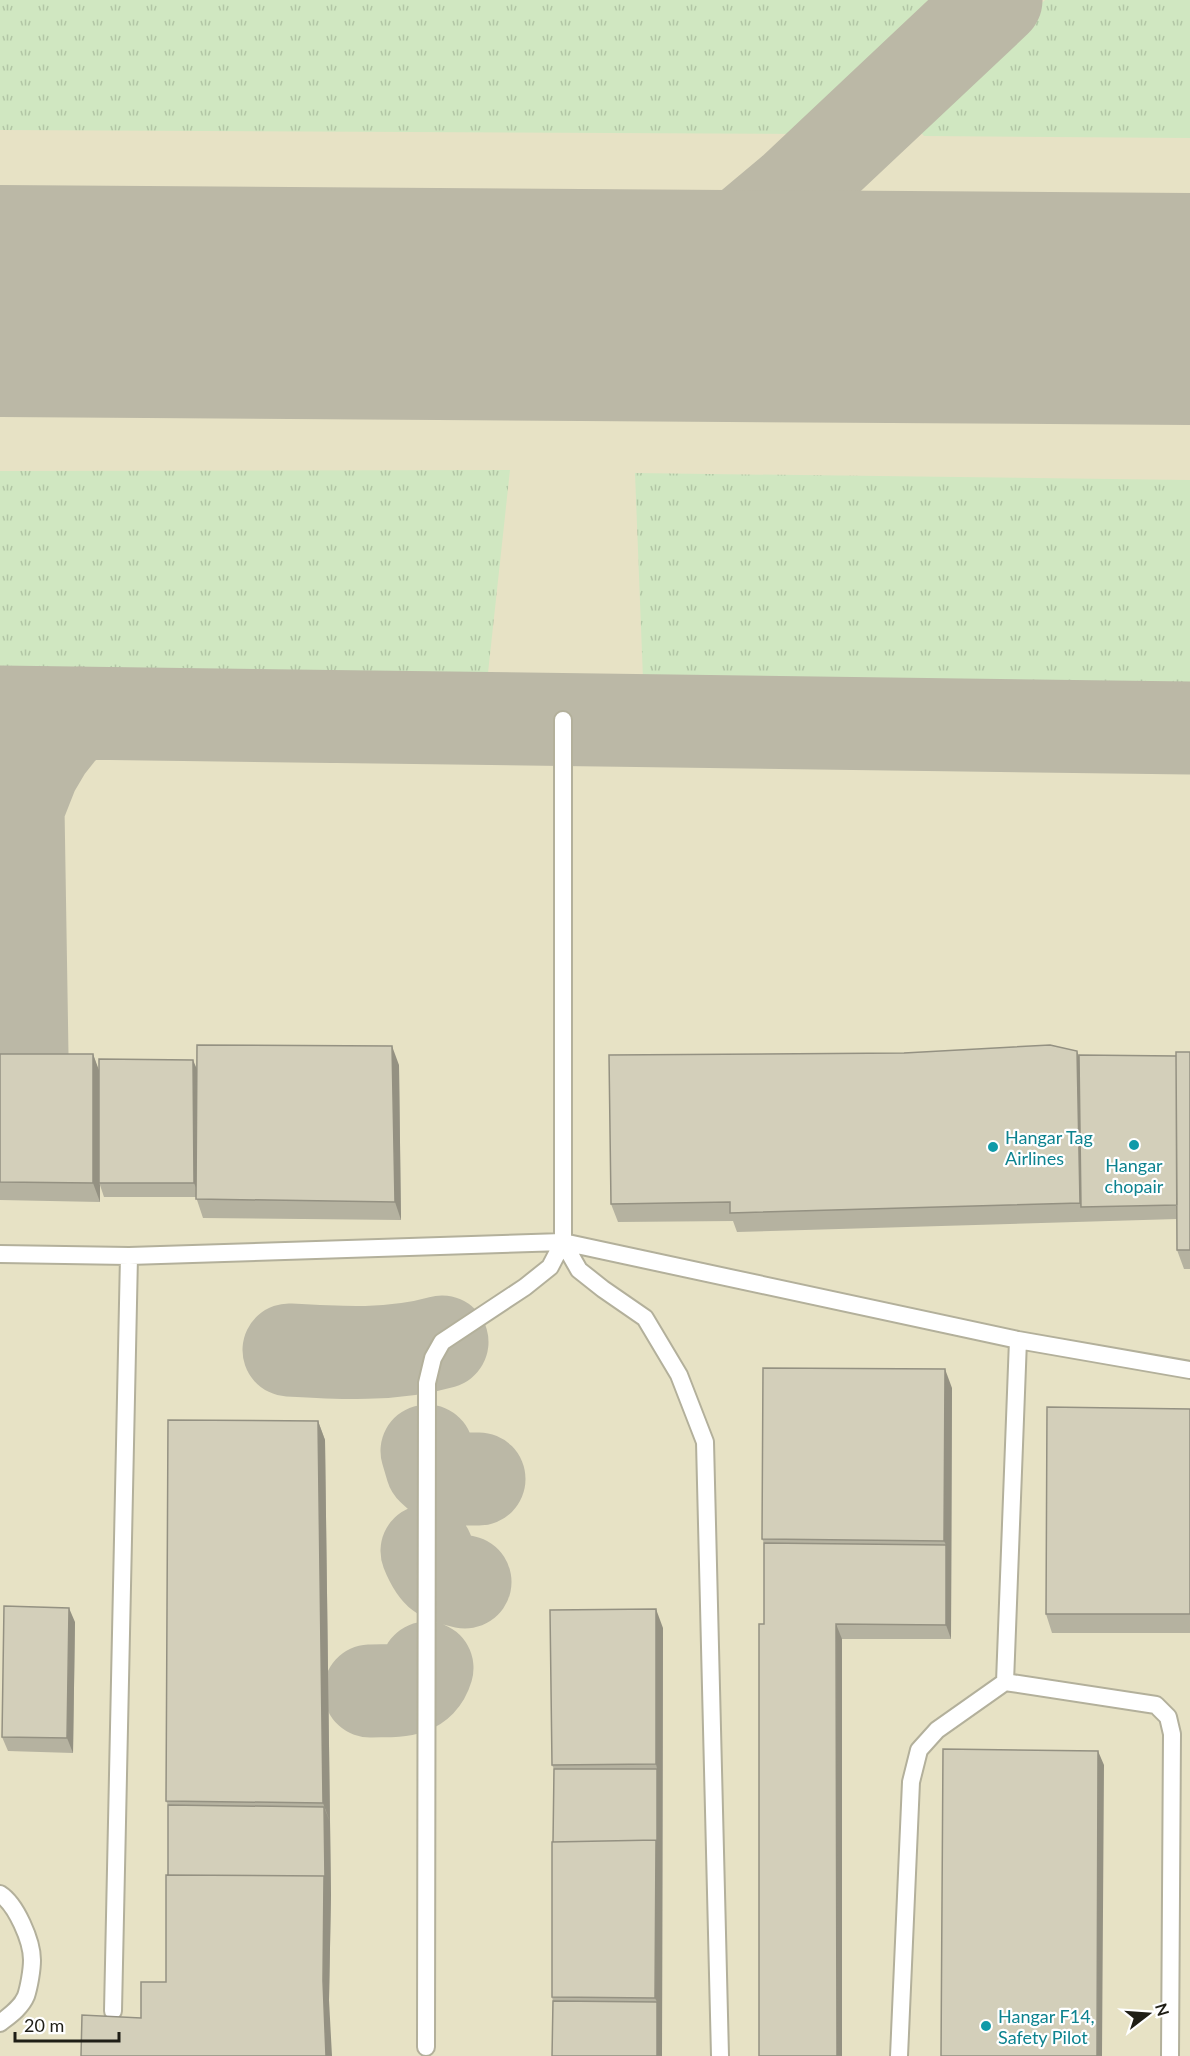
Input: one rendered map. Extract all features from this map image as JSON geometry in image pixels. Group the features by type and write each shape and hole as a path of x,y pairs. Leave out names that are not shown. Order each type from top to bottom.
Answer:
{"lane":[{"path":"426,2048 427,1383 433,1358 442,1342 525,1287 549,1267 563,1242 563,720"},
{"path":"563,1242 579,1270 645,1318 679,1375 705,1442 720,2056"},
{"path":"0,1254 129,1256 563,1242 1018,1340 1190,1370"},
{"path":"113,2011 129,1256"},
{"path":"1005,1682 1018,1340"},
{"path":"899,2056 911,1782 919,1750 937,1730 1005,1682 1156,1705 1168,1717 1172,1734 1170,2056"},
{"path":"0,1894 8,1899 26,1931 32,1959 26,1997 16,2010 0,2023"}],"shaded area":[{"path":"0,0 1190,0 1190,2056 0,2056"}],"green space":[{"path":"0,0 944,0 804,134 0,130"},
{"path":"1045,0 1190,0 1190,138 924,136 914,125"},
{"path":"510,470 488,673 0,669 0,471"},
{"path":"635,473 1190,480 1190,686 643,679"}],"building":[{"path":"197,1045 392,1046 395,1202 196,1199"},
{"path":"1050,1045 1077,1051 1080,1203 730,1213 730,1202 611,1204 609,1055 904,1053"},
{"path":"1176,1052 1190,1052 1190,1250 1177,1250"},
{"path":"0,1054 93,1054 93,1183 0,1182"},
{"name":"Hangar chopair","path":"1079,1055 1176,1056 1177,1205 1081,1207"},
{"path":"99,1059 193,1060 194,1183 99,1183"},
{"path":"763,1368 945,1369 944,1541 762,1539"},
{"path":"1047,1407 1190,1409 1190,1614 1046,1614"},
{"path":"168,1420 318,1421 323,1803 166,1801"},
{"path":"764,1543 946,1545 946,1625 836,1624 837,2056 759,2056 759,1624 764,1624"},
{"path":"4,1606 69,1608 67,1738 2,1737"},
{"path":"656,1609 656,1764 552,1765 550,1610"},
{"path":"943,1749 1098,1751 1097,2056 941,2056"},
{"path":"554,1769 657,1769 657,1844 656,1840 553,1842"},
{"path":"168,1805 324,1807 325,1880 324,1876 168,1875"},
{"path":"656,1840 655,1998 552,1997 552,1842"},
{"path":"166,1875 324,1876 323,1981 326,2056 81,2056 82,2015 141,2018 141,1982 166,1982"},
{"path":"553,2001 657,2002 657,2056 552,2056"}],"taxiway":[{"path":"657,305 792,192 996,0"},
{"path":"792,192 781,219 779,247 791,278 813,307"},
{"path":"1034,308 1190,354"},
{"path":"0,712 1190,728"},
{"path":"22,1054 18,808 33,770 46,748 61,729 79,713"},
{"path":"289,1350 386,1351 405,1350 442,1342"},
{"path":"427,1451 432,1468 444,1479 479,1479"},
{"path":"427,1551 437,1570 445,1576 465,1582"},
{"path":"370,1691 412,1687 423,1677 427,1668"}],"runway":[{"path":"0,301 1190,309"}],"place":[{"name":"Hangar chopair","path":"1134,1145"},
{"name":"Hangar Tag Airlines","path":"993,1147"},
{"name":"Hangar F14, Safety Pilot","path":"986,2026"}]}
